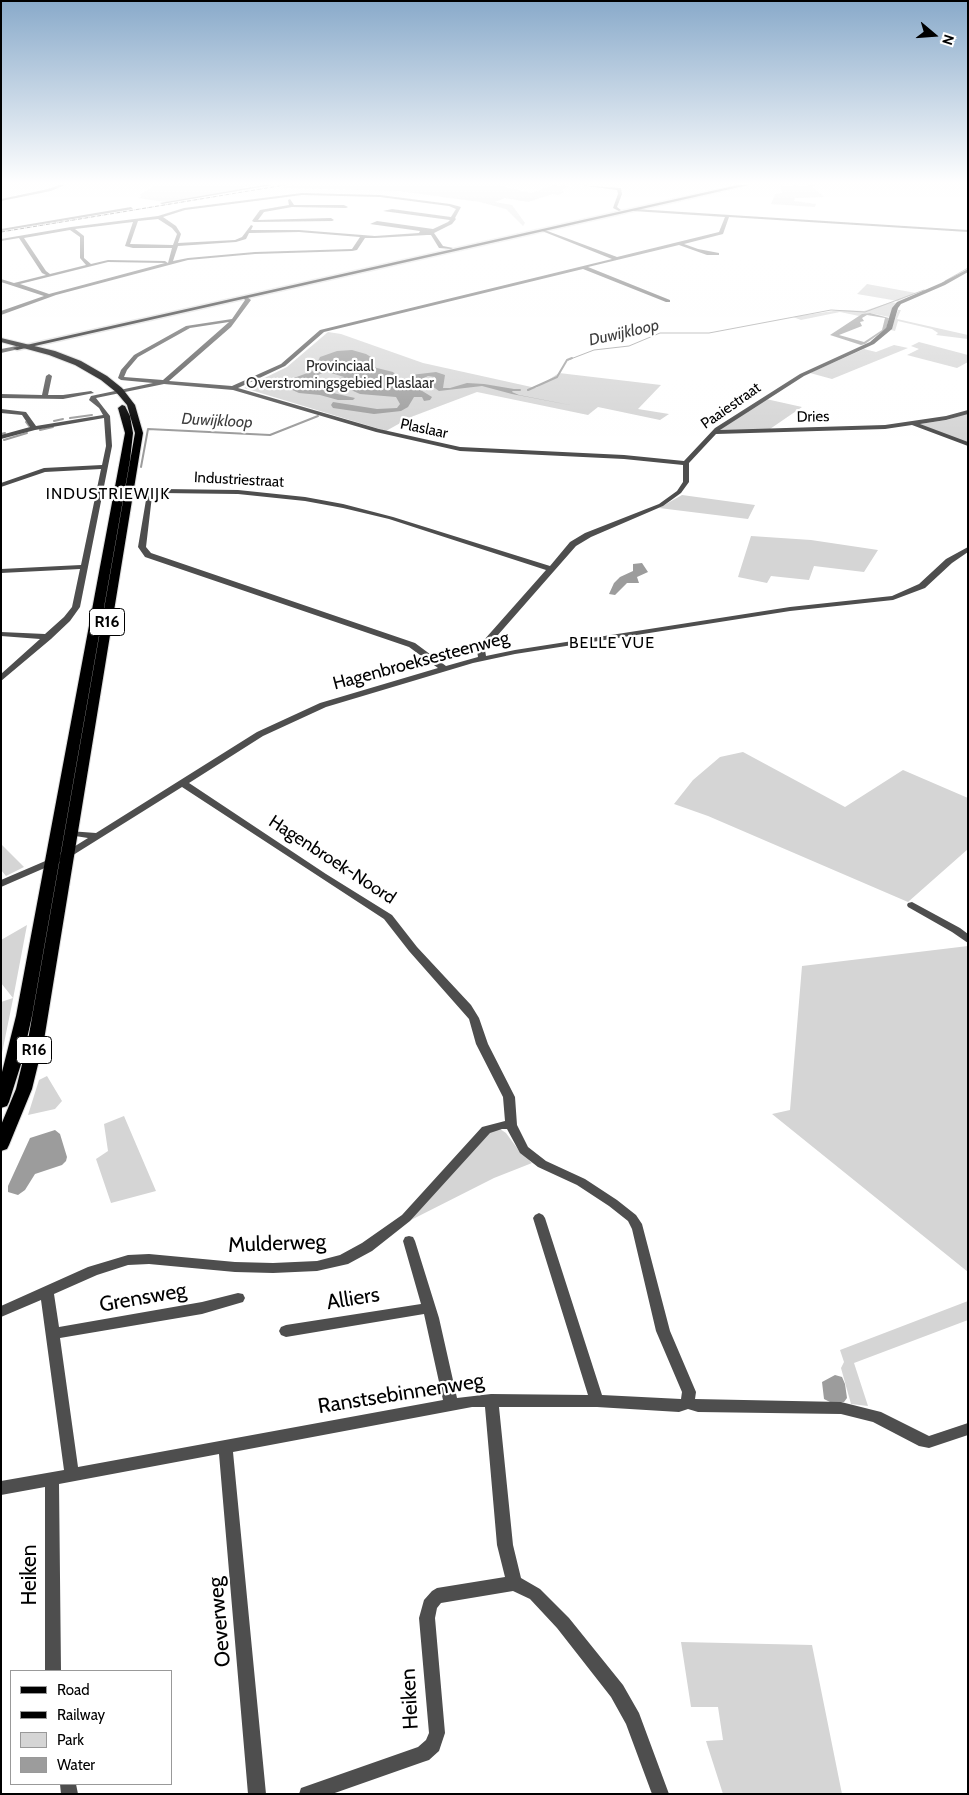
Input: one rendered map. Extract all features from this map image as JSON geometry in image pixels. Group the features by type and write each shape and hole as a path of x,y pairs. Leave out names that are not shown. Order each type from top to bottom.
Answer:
{"highway":[{"name":"R16","path":"1,1145 17,1109 32,1060 138,442 136,417 131,405 86,367 44,345 3,346"},
{"name":"R16","path":"1,1102 14,1061 24,1016 128,442 126,416 114,391 72,366 24,346"}],"main road":[{"path":"249,296 361,269"},
{"path":"44,345 61,339 169,313 371,269"},
{"path":"3,346 44,345 169,313"}],"street":[{"path":"44,269 48,274"},
{"path":"15,284 68,269"},
{"path":"1,313 50,296 151,269"},
{"path":"233,388 283,365 322,331 576,269"},
{"path":"587,269 668,301"},
{"name":"Paaiestraat","path":"686,463 713,432 802,375 872,343 889,329 895,308 899,303 943,284 968,270"},
{"path":"1,280 50,296"},
{"path":"164,382 223,332 248,300 249,296"},
{"name":"Plaslaar","path":"233,320 188,327 136,356 124,370 121,378 233,388 378,431 460,449 624,457 686,463"},
{"path":"45,397 49,376"},
{"name":"Plaslaar","path":"114,391 164,382"},
{"path":"1,679 67,619 76,606 109,446 107,416 102,407 92,398 96,395 114,391"},
{"path":"1,396 62,397 90,392"},
{"path":"1,411 24,413 34,428"},
{"name":"Dries","path":"713,432 873,428 914,423 968,412"},
{"path":"1,437 34,428 107,416"},
{"name":"Dries","path":"914,423 968,444"},
{"path":"482,658 481,650 486,642 579,540 674,497 686,482 686,463"},
{"path":"1,485 44,470 104,467"},
{"name":"Industriestraat","path":"446,669 412,646 394,638 148,555 142,547 149,495 162,492 214,491 305,499 391,518 551,569"},
{"name":"Hagenbroeksesteenweg","path":"1,884 67,855 260,734 323,705 482,658 790,609 893,598 922,586 949,562 968,549"},
{"path":"1,571 84,566"},
{"path":"1,634 48,637"},
{"name":"Hagenbroek-Noord","path":"183,783 388,917 396,924 413,948 474,1018 482,1044 509,1097 511,1125 515,1136 532,1157 581,1182 632,1218 638,1228 663,1331 689,1392 688,1402"},
{"path":"72,833 98,836"},
{"path":"26,873 48,880"},
{"path":"912,905 956,930 968,940"},
{"name":"Mulderweg","path":"1,1312 93,1271 128,1260 169,1260 235,1267 273,1268 317,1266 343,1260 367,1247 406,1218 486,1130 502,1125 511,1125"},
{"path":"539,1218 597,1401"},
{"path":"409,1241 428,1308 451,1403"},
{"path":"47,1292 72,1475"},
{"name":"Grensweg","path":"53,1334 202,1308 238,1298"},
{"name":"Alliers","path":"286,1330 428,1308"},
{"path":"491,1400 505,1545 514,1584 535,1594 563,1624 617,1691 633,1719 662,1794"},
{"name":"Ranstsebinnenweg","path":"1,1488 451,1403 491,1400 597,1401 679,1406 688,1402 698,1406 841,1408 876,1416 929,1442 968,1429"},
{"name":"Oeverweg","path":"224,1446 257,1794"},
{"name":"Heiken","path":"52,1479 53,1670"},
{"name":"Heiken","path":"307,1794 423,1754 433,1745 437,1734 427,1618 430,1605 436,1596 514,1584"}],"green space":[{"path":"867,284 916,293 898,301 857,294"},
{"path":"891,302 896,303 888,328 889,317 870,313 859,316 840,312 801,320 793,317 840,310 864,311"},
{"path":"898,310 901,310 897,319 968,335 968,339 936,335 938,333 932,329 898,321 895,331 891,330"},
{"name":"Provinciaal Overstromingsgebied Plaslaar","path":"328,332 341,334 423,363 536,388 559,373 661,385 638,409 669,414 660,420 598,407 588,415 477,392 411,417 386,431 244,388 287,367"},
{"path":"919,342 968,355 968,362 957,368 907,355 919,349 911,346"},
{"path":"894,345 908,348 832,379 810,373 864,349 876,352"},
{"path":"766,399 802,407 770,429 718,431"},
{"path":"968,413 968,443 919,424 947,420"},
{"path":"682,495 755,505 748,519 659,508"},
{"path":"751,536 811,540 878,550 864,572 814,566 809,580 771,576 767,583 738,577"},
{"path":"743,752 845,807 903,770 968,798 968,849 908,902 708,816 674,804 693,780 720,757"},
{"path":"1,844 24,867 6,876 1,870"},
{"path":"27,925 13,999 1,1058 1,1002 13,998 1,983 1,940"},
{"path":"968,946 968,1272 772,1114 790,1110 802,966"},
{"path":"47,1076 62,1101 55,1109 28,1115 39,1080"},
{"path":"124,1116 156,1191 111,1203 96,1159 108,1151 104,1124"},
{"path":"500,1129 506,1133 520,1152 532,1163 494,1178 405,1223 492,1130"},
{"path":"968,1301 968,1320 854,1363 868,1406 851,1404 841,1368 844,1362 840,1350"},
{"path":"681,1642 812,1645 842,1794 723,1794 706,1741 723,1740 718,1707 691,1707"}],"water":[{"path":"870,313 889,318 886,329 861,345 830,335 862,314","holes":["867,315 885,318 882,330 864,342 839,335 862,326 860,322 864,321 862,318"]},
{"path":"352,350 371,357 371,361 375,362 373,367 393,372 404,384 408,384 411,375 436,372 445,375 443,388 467,383 484,384 514,389 512,392 519,395 575,406 512,394 482,386 439,391 432,386 436,381 435,377 428,376 422,379 419,389 432,397 430,400 424,401 422,397 414,397 408,407 401,411 374,414 333,408 331,405 333,402 377,409 397,408 400,404 396,397 360,394 342,386 325,383 344,377 331,373 364,368 360,365 331,369 316,376 315,380 322,387 333,393 355,398 353,400 338,400 320,395 299,393 288,388 287,382 291,379 313,371 320,357 337,351"},
{"path":"642,563 648,572 637,577 639,583 627,583 615,595 609,594 614,583 620,577 633,571 633,564"},
{"path":"55,1130 60,1134 67,1157 66,1161 62,1165 35,1174 25,1190 18,1195 8,1192 8,1186 30,1138"},
{"path":"835,1375 842,1377 845,1384 847,1398 844,1402 830,1402 824,1399 822,1382"}],"waterway":[{"name":"Duwijkloop","path":"945,281 967,269"},
{"name":"Duwijkloop","path":"568,360 594,350 629,346 660,333 709,333 831,310 865,312 924,290"},
{"name":"Duwijkloop","path":"528,390 557,377 567,360 572,358"},
{"name":"Duwijkloop","path":"511,390 520,390"},
{"path":"70,418 92,415"},
{"name":"Duwijkloop","path":"141,467 148,429 270,435 318,416"},
{"path":"54,421 63,419"},
{"path":"26,422 29,426"},
{"path":"40,430 53,427"},
{"path":"1,434 5,433"},
{"path":"4,440 27,433"}],"district":[{"name":"INDUSTRIEWIJK","path":"108,494"},
{"name":"BELLE VUE","path":"612,643"}]}
